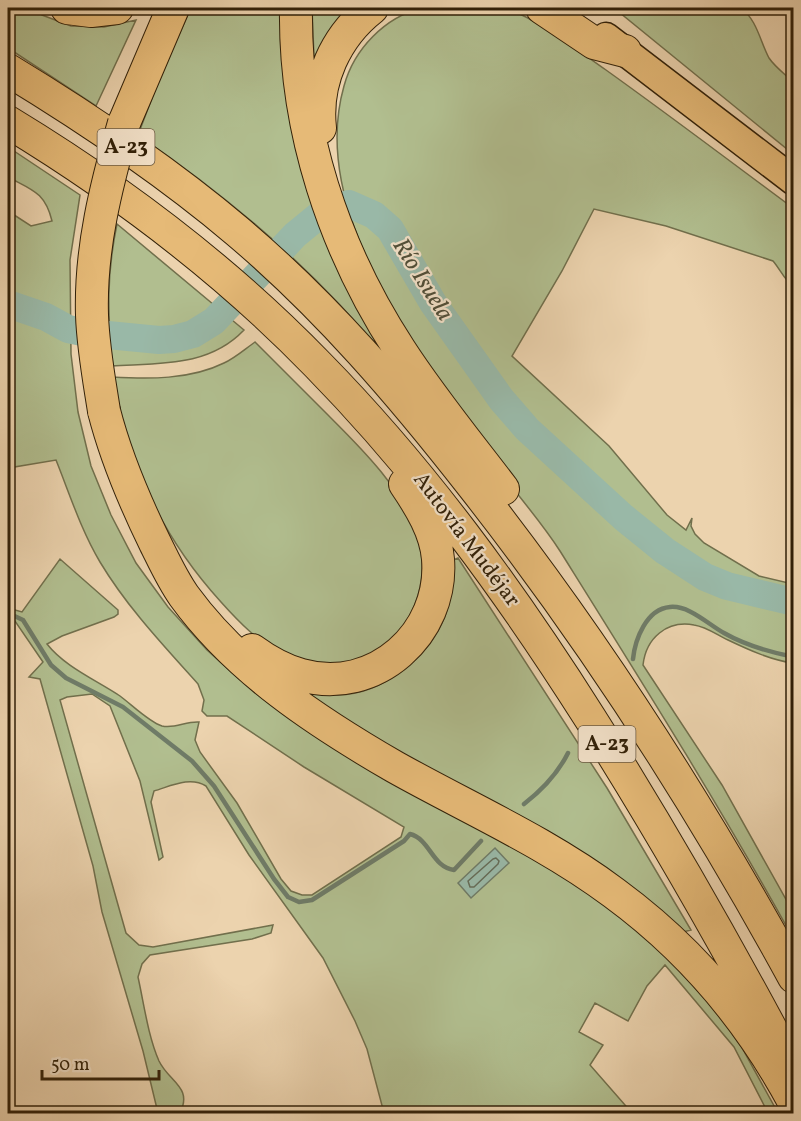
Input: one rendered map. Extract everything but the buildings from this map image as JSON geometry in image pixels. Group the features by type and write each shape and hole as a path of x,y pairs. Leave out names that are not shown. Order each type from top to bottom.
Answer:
{"highway":[{"path":"68,8 92,11 117,8"},
{"path":"124,123 129,78 159,8"},
{"path":"173,8 124,123 104,198 94,267 94,337 104,411 124,477 168,571 203,619 244,661 283,694 326,724 396,767 568,861 613,892 656,926 695,964 737,1014 794,1102"},
{"path":"296,8 299,79 314,160 340,235 363,286 416,375 542,543 610,645 686,765 685,789"},
{"path":"314,160 321,144 319,123 321,98 330,62 344,36 372,8"},
{"path":"542,8 594,43 625,51"},
{"path":"569,8 794,182"},
{"name":"Autovía Mudéjar","path":"8,70 132,151 238,232 321,309 407,404 497,516 605,666 685,789 744,887 794,977"},
{"name":"Autovía Mudéjar","path":"8,122 92,176 209,265 316,362 434,495 506,590 623,770 678,862 794,1072"},
{"path":"155,543 225,628 258,654 286,670 316,678 345,678 373,670 389,662 411,643 427,620 437,591 438,557 435,541 420,506 394,469 316,382 316,362"}],"green space":[{"path":"8,8 33,8 42,15 71,26 104,27 136,20 96,106 8,48"},
{"path":"191,8 283,8 286,67 409,384 340,305 293,258 218,194 138,135 160,77"},
{"path":"312,8 351,8 331,31 314,58"},
{"path":"422,8 505,8 532,20 630,87 793,208 793,286 773,261 666,226 594,209 562,271 512,356 609,446 667,515 686,530 692,518 691,526 704,543 759,576 793,584 793,663 760,654 703,627 684,624 667,628 653,639 643,665 722,785 793,912 793,938 708,791 560,551 447,400 385,296 354,228 344,193 338,157 338,122 344,86 355,59 373,36 408,12"},
{"path":"614,8 741,8 755,25 769,58 793,82 793,154"},
{"path":"8,147 80,195 70,260 71,354 78,412 91,466 111,515 136,563 168,607 207,650 285,715 343,754 545,862 589,890 654,943 718,1013 741,1046 778,1113 768,1113 734,1047 665,965 647,986 628,1021 595,1003 579,1032 603,1045 590,1065 632,1113 384,1113 367,1049 323,958 249,855 206,786 187,782 154,791 151,802 163,857 159,860 140,781 110,706 92,694 67,697 60,700 126,933 139,945 153,947 273,925 271,933 252,939 150,955 142,964 138,977 152,1041 163,1068 178,1085 184,1097 180,1113 158,1113 143,1051 102,912 93,866 40,679 29,677 43,662 15,621 8,618 8,608 22,612 60,559 118,610 118,614 114,617 62,636 47,644 63,660 120,696 157,724 171,726 199,722 195,740 200,752 237,803 281,879 291,891 302,895 312,895 401,837 404,827 304,767 227,716 207,716 202,711 204,700 198,684 134,610 100,562 81,525 56,460 8,468 8,211 31,226 52,221 46,204 36,193 8,177"},
{"path":"117,224 244,330 230,342 200,357 166,363 112,366 109,295 111,261"},
{"path":"255,342 378,468 401,500 417,534 422,565 418,594 407,619 390,640 368,656 342,664 313,664 283,654 257,638 221,602 181,551 164,525 138,469 119,409 112,377 154,378 197,373 228,361"},
{"path":"458,558 607,788 691,930 683,932 300,691 333,695 355,693 387,681 416,659 438,631 445,616 451,589 451,561"}],"water":[{"path":"495,848 509,863 471,898 458,883"}],"waterway":[{"name":"Río Isuela","path":"8,304 46,317 68,329 87,333 159,340 193,334 214,321 295,235 317,217 349,204 374,215 390,229 433,303 501,399 527,429 623,517 665,551 705,577 727,586 794,602"},
{"path":"633,659 636,643 648,619 654,613 670,607 691,612 724,633 749,645 794,657"},
{"path":"8,613 23,620 51,665 66,678 123,707 192,761 214,786 288,897 299,902 312,900 404,841 410,834 422,841 441,864 454,870 481,841"},
{"path":"524,804 549,781 568,753"}]}
